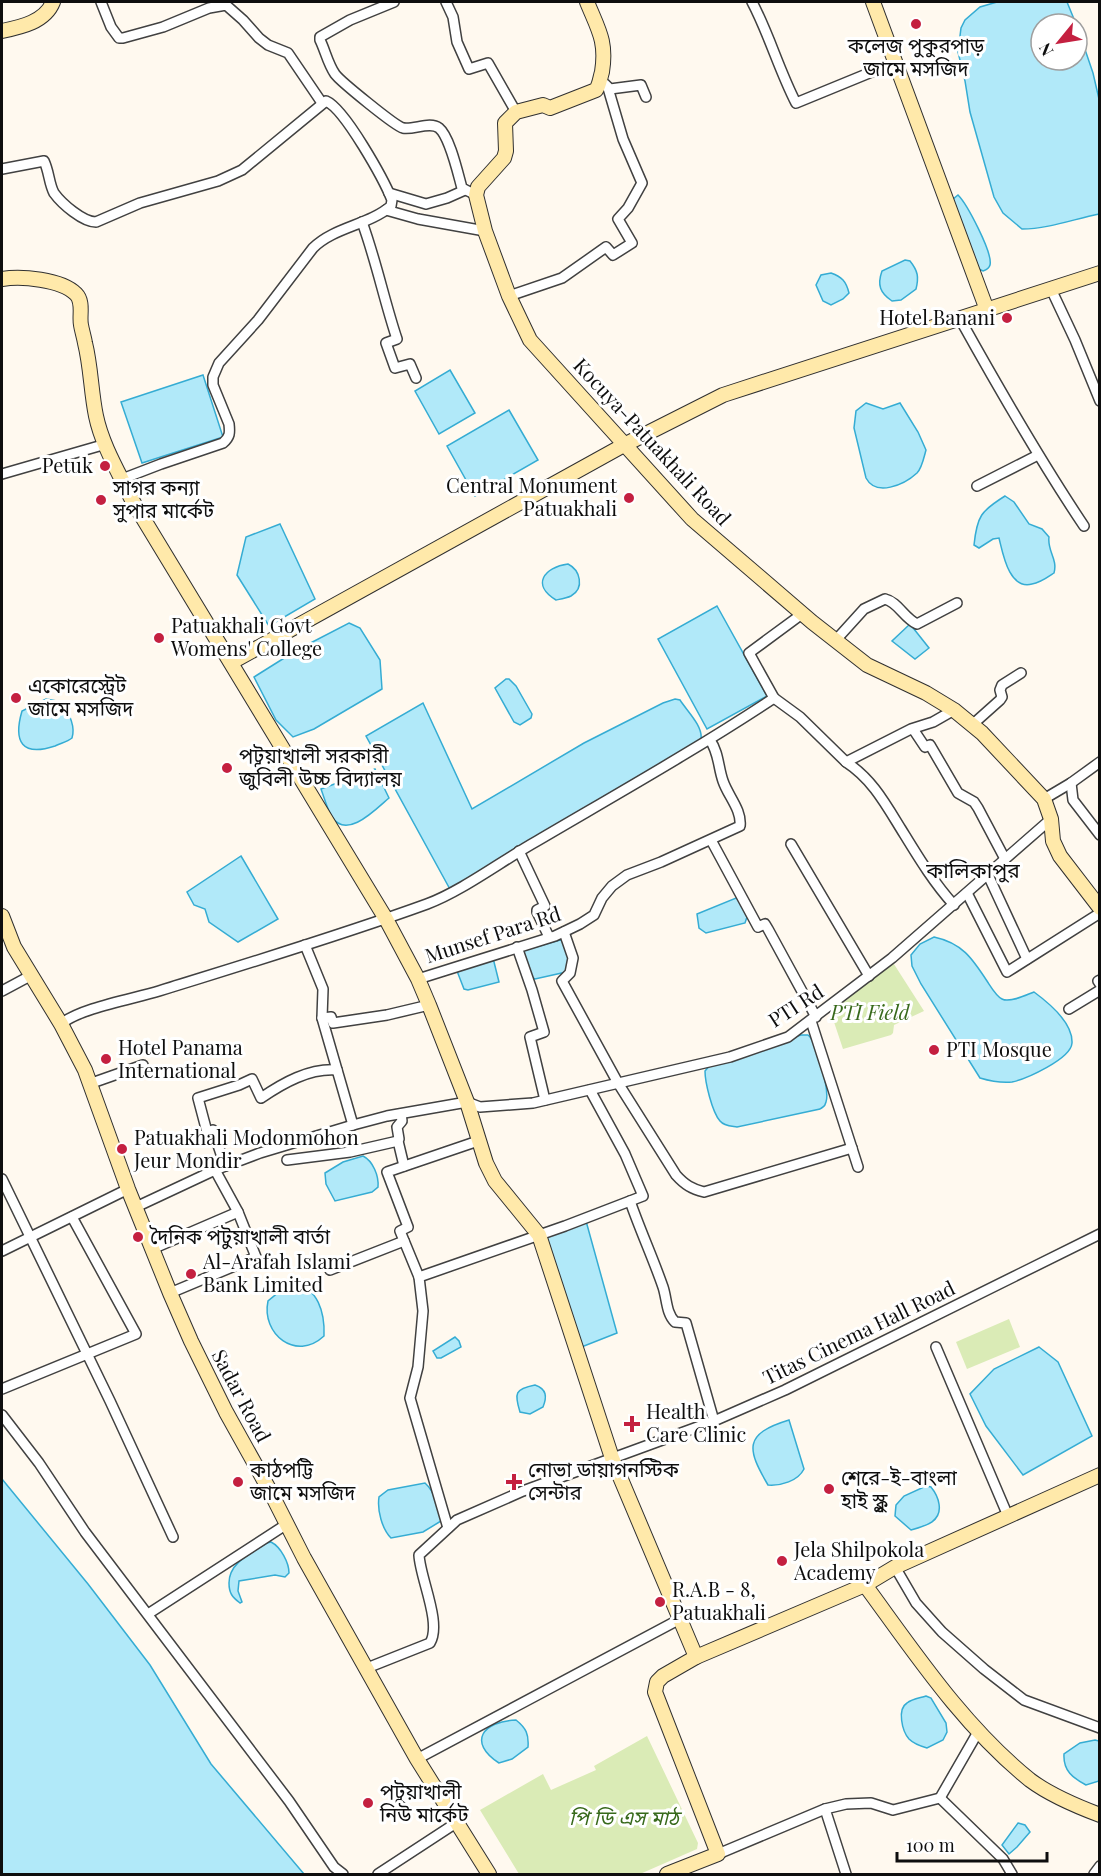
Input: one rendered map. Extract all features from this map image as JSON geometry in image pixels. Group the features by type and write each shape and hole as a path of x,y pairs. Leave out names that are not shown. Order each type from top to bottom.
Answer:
{"street":[{"path":"2,31 33,22 46,13 53,2"},
{"path":"101,2 119,38 163,27 208,8 226,5 268,45 288,53 322,103"},
{"path":"394,2 331,30 320,37 320,40 335,74 384,116 405,128 438,126 447,139 462,188 471,192"},
{"path":"446,2 453,17 457,42 468,69 488,63 516,112"},
{"path":"509,296 562,278 606,247 613,255 632,243 618,219 628,208 642,183 623,139 604,83 604,45 586,2"},
{"path":"752,2 762,20 795,103 896,62"},
{"path":"873,2 987,310"},
{"path":"389,193 426,204 471,192 504,158 505,123 516,112 543,105 550,108 596,90 604,83 641,85 646,97"},
{"path":"2,169 44,161 54,193 80,216 89,222 96,222 140,203 218,181 234,174 270,148 326,101 341,114 357,136 389,193 393,204 386,210 321,240 258,320 219,363 213,377 213,385 229,424 228,439 223,443 122,479"},
{"name":"Kocuya-Patuakhali Road","path":"471,192 509,296 530,340 692,519 802,614 867,665 926,693 954,710 972,725 1044,799 1051,819 1053,841 1060,856 1100,908"},
{"path":"386,210 418,219 485,231"},
{"path":"362,222 373,251 385,305 397,339 386,343 395,368 410,364 416,378"},
{"path":"232,662 624,445 723,395 1100,273"},
{"path":"2,279 15,277 55,284 76,294 80,301 81,323 96,417 106,444 132,500 386,919 418,979 467,1102 478,1141 495,1181 539,1235 612,1458 696,1658"},
{"path":"1051,289 1100,401"},
{"path":"960,319 1014,416 1062,495 1084,526"},
{"path":"2,474 106,444"},
{"path":"977,486 1038,455"},
{"path":"835,641 864,609 885,599 890,600 911,622 917,624 957,603"},
{"path":"802,614 749,653 774,698 800,717 846,762 861,771 872,783 921,860 954,905"},
{"path":"972,725 1000,700 1002,686 1022,673"},
{"path":"61,1024 69,1017 86,1011 305,945 386,919 446,896 710,740 774,698"},
{"path":"846,762 954,710"},
{"path":"913,729 925,747 930,745 958,793 974,802 1005,860"},
{"name":"Munsef Para Rd","path":"418,979 564,932 594,915 602,898 612,886 627,875 740,826 741,819 723,783 718,764 719,755 710,740"},
{"path":"1044,799 1100,762"},
{"path":"1071,783 1073,800 1100,835"},
{"name":"PTI Rd","path":"136,1207 225,1166 353,1125 467,1102 480,1107 494,1107 545,1100 729,1057 788,1037 869,976 1051,819"},
{"path":"711,840 758,927 765,924 768,929 813,1019 858,1167"},
{"path":"791,843 869,976"},
{"path":"519,851 545,906 537,912 549,937"},
{"path":"987,875 1027,959"},
{"path":"967,893 1007,972 1100,913"},
{"name":"Sadar Road","path":"2,916 14,947 61,1024 85,1070 128,1189 170,1293 226,1412 417,1760 489,1875"},
{"path":"564,932 573,958 570,973 562,981 618,1083 684,1184 704,1192 852,1149"},
{"path":"305,945 323,989 322,1018 353,1125"},
{"path":"517,947 544,1032 530,1037 545,1100"},
{"path":"2,991 30,976"},
{"path":"1100,980 1098,981 1100,984"},
{"path":"1070,1009 1100,990"},
{"path":"322,1018 331,1017 333,1023 387,1015 429,1005"},
{"path":"89,1084 143,1065"},
{"path":"225,1166 213,1130 207,1132 198,1098 252,1079 261,1098 287,1081 316,1072 337,1070"},
{"path":"418,1277 643,1196 625,1154 590,1090"},
{"path":"401,1114 398,1141 404,1166"},
{"path":"287,1160 350,1152 398,1141"},
{"path":"448,1528 410,1398 418,1368 423,1311 418,1277 400,1231 408,1227 387,1172 478,1141"},
{"path":"170,1293 256,1257 238,1212 215,1170"},
{"path":"2,1179 4,1192 87,1354 173,1537"},
{"path":"2,1251 128,1189"},
{"path":"630,1201 663,1288 672,1319 675,1322 686,1323 714,1421"},
{"path":"152,1249 238,1212"},
{"path":"2,1389 136,1334 72,1217"},
{"name":"Titas Cinema Hall Road","path":"367,1668 430,1643 434,1637 429,1597 418,1555 456,1520 523,1491 714,1421 796,1385 1100,1234"},
{"path":"330,1270 404,1241"},
{"path":"936,1347 1008,1516"},
{"path":"2,1415 39,1462 85,1532 342,1875"},
{"path":"718,1854 655,1692 657,1682 663,1676 696,1658 865,1585 895,1567 1100,1475"},
{"path":"148,1614 287,1524"},
{"path":"895,1567 923,1610 942,1632 984,1669 1024,1700 1100,1728"},
{"path":"865,1585 928,1671 978,1732 1032,1781 1078,1807 1100,1815"},
{"path":"417,1760 680,1619"},
{"path":"667,1875 825,1809 846,1803 871,1803 893,1810 940,1798 978,1732"},
{"path":"940,1798 1003,1859 1012,1875"},
{"path":"825,1809 846,1875"},
{"path":"378,1875 456,1823"},
{"path":"1094,1875 1100,1866"}],"green space":[{"name":"PTI Field","path":"892,961 924,1011 894,1025 891,1035 843,1049 830,1010"},
{"path":"1009,1319 1020,1347 967,1369 956,1342"},
{"name":"পি ডি এস মাঠ","path":"647,1736 698,1843 697,1849 640,1874 519,1874 480,1810 543,1774 551,1790 596,1770 594,1766"}],"water":[{"path":"997,2 1067,2 1071,12 1029,12 1029,72 1089,72 1089,61 1099,99 1099,214 1051,226 1022,229 1003,213 994,197 970,112 958,52 961,28 965,20 980,7"},
{"path":"958,195 973,218 988,250 990,265 983,271 977,268 952,200"},
{"path":"905,260 910,261 916,271 918,278 916,289 901,300 892,301 881,288 882,271"},
{"path":"831,273 843,280 849,293 831,305 823,301 816,285 821,275"},
{"path":"450,370 475,413 439,434 415,391"},
{"path":"203,375 223,437 142,463 121,402"},
{"path":"866,403 883,409 900,403 918,432 926,450 923,462 919,471 905,482 883,488 876,487 866,478 854,428 856,411"},
{"path":"509,410 538,460 475,496 447,446"},
{"path":"1005,496 1014,502 1029,524 1042,529 1049,537 1055,568 1054,573 1044,580 1032,584 1018,582 1008,569 999,538 979,548 974,545 977,527 985,510"},
{"path":"280,524 315,599 269,626 237,575 246,537"},
{"path":"568,564 576,570 579,579 578,588 571,596 556,600 548,594 542,583 552,569"},
{"path":"717,606 767,696 707,729 658,639"},
{"path":"349,623 360,628 380,660 382,689 314,729 293,737 276,720 254,677 297,650"},
{"path":"910,624 929,648 915,659 892,641"},
{"path":"506,679 516,686 532,714 531,718 520,725 514,722 495,688"},
{"path":"46,699 62,702 72,724 72,738 44,749 28,748 20,739 19,722 22,711"},
{"path":"675,699 680,700 694,719 700,729 701,739 451,891 366,736 423,703 472,809 584,743"},
{"path":"375,769 389,798 369,815 353,824 338,823 330,814 321,789"},
{"path":"241,856 278,919 238,942 209,922 205,909 194,905 187,892"},
{"path":"736,898 747,917 745,923 706,933 699,928 697,914"},
{"path":"934,937 959,947 1002,999 1014,999 1034,992 1059,1014 1069,1028 1072,1043 1070,1049 1056,1062 1019,1080 1004,1082 980,1078 912,966 911,955 920,944"},
{"path":"563,941 570,961 566,972 535,979 531,977 522,951"},
{"path":"493,958 499,982 464,989 457,971"},
{"path":"801,1035 808,1035 818,1056 826,1088 825,1106 737,1127 722,1123 714,1111 706,1082 705,1071 711,1064"},
{"path":"363,1156 375,1169 378,1187 372,1192 335,1201 326,1184 325,1173 343,1162"},
{"path":"586,1221 617,1333 579,1348 544,1237"},
{"path":"293,1286 309,1290 318,1302 323,1319 324,1336 313,1343 302,1346 283,1341 275,1333 267,1313 268,1301 279,1292"},
{"path":"455,1337 461,1347 437,1358 433,1351"},
{"path":"1039,1347 1058,1362 1092,1436 1023,1475 986,1426 970,1394 994,1369"},
{"path":"535,1385 545,1394 543,1407 530,1414 520,1412 518,1393 523,1388"},
{"path":"789,1420 804,1469 798,1477 789,1482 768,1485 756,1462 753,1444 763,1431"},
{"path":"2,1479 88,1584 150,1665 211,1764 304,1874 2,1874"},
{"path":"425,1483 436,1500 441,1521 423,1532 391,1538 381,1519 379,1497 388,1490"},
{"path":"926,1486 931,1487 937,1497 938,1515 922,1527 911,1530 895,1516 896,1505 904,1496"},
{"path":"271,1542 284,1556 289,1573 285,1577 275,1575 239,1581 238,1591 242,1602 240,1603 233,1597 230,1589 230,1576 233,1569 248,1555"},
{"path":"926,1696 931,1698 946,1723 947,1732 943,1740 927,1748 909,1739 901,1715 907,1703"},
{"path":"516,1720 526,1732 528,1747 512,1759 499,1763 484,1748 483,1734 495,1724"},
{"path":"1099,1741 1099,1781 1086,1785 1077,1780 1067,1769 1064,1754 1080,1743"},
{"path":"1018,1823 1025,1825 1030,1832 1009,1854 1002,1845"}],"place":[{"name":"কলেজ পুকুরপাড় জামে মসজিদ","path":"916,24"},
{"name":"Hotel Banani","path":"1007,318"},
{"name":"Petuk","path":"105,466"},
{"name":"Central Monument Patuakhali","path":"629,498"},
{"name":"সাগর কন্যা সুপার মার্কেট","path":"101,500"},
{"name":"Patuakhali Govt Womens' College","path":"159,638"},
{"name":"একোরেস্ট্রেট জামে মসজিদ","path":"16,698"},
{"name":"পটুয়াখালী সরকারী জুবিলী উচ্চ বিদ্যালয়","path":"227,768"},
{"name":"PTI Mosque","path":"934,1050"},
{"name":"Hotel Panama International","path":"106,1059"},
{"name":"Patuakhali Modonmohon Jeur Mondir","path":"122,1149"},
{"name":"দৈনিক পটুয়াখালী বার্তা","path":"138,1237"},
{"name":"Al-Arafah Islami Bank Limited","path":"191,1274"},
{"name":"Health Care Clinic","path":"632,1424"},
{"name":"কাঠপট্টি জামে মসজিদ","path":"238,1482"},
{"name":"নোভা ডায়াগনস্টিক সেন্টার","path":"514,1482"},
{"name":"শেরে-ই-বাংলা হাই স্কুল","path":"829,1489"},
{"name":"Jela Shilpokola Academy","path":"782,1561"},
{"name":"R.A.B - 8, Patuakhali","path":"660,1602"},
{"name":"পটুয়াখালী নিউ মার্কেট","path":"368,1803"}],"district":[{"name":"কালিকাপুর","path":"973,871"}]}
